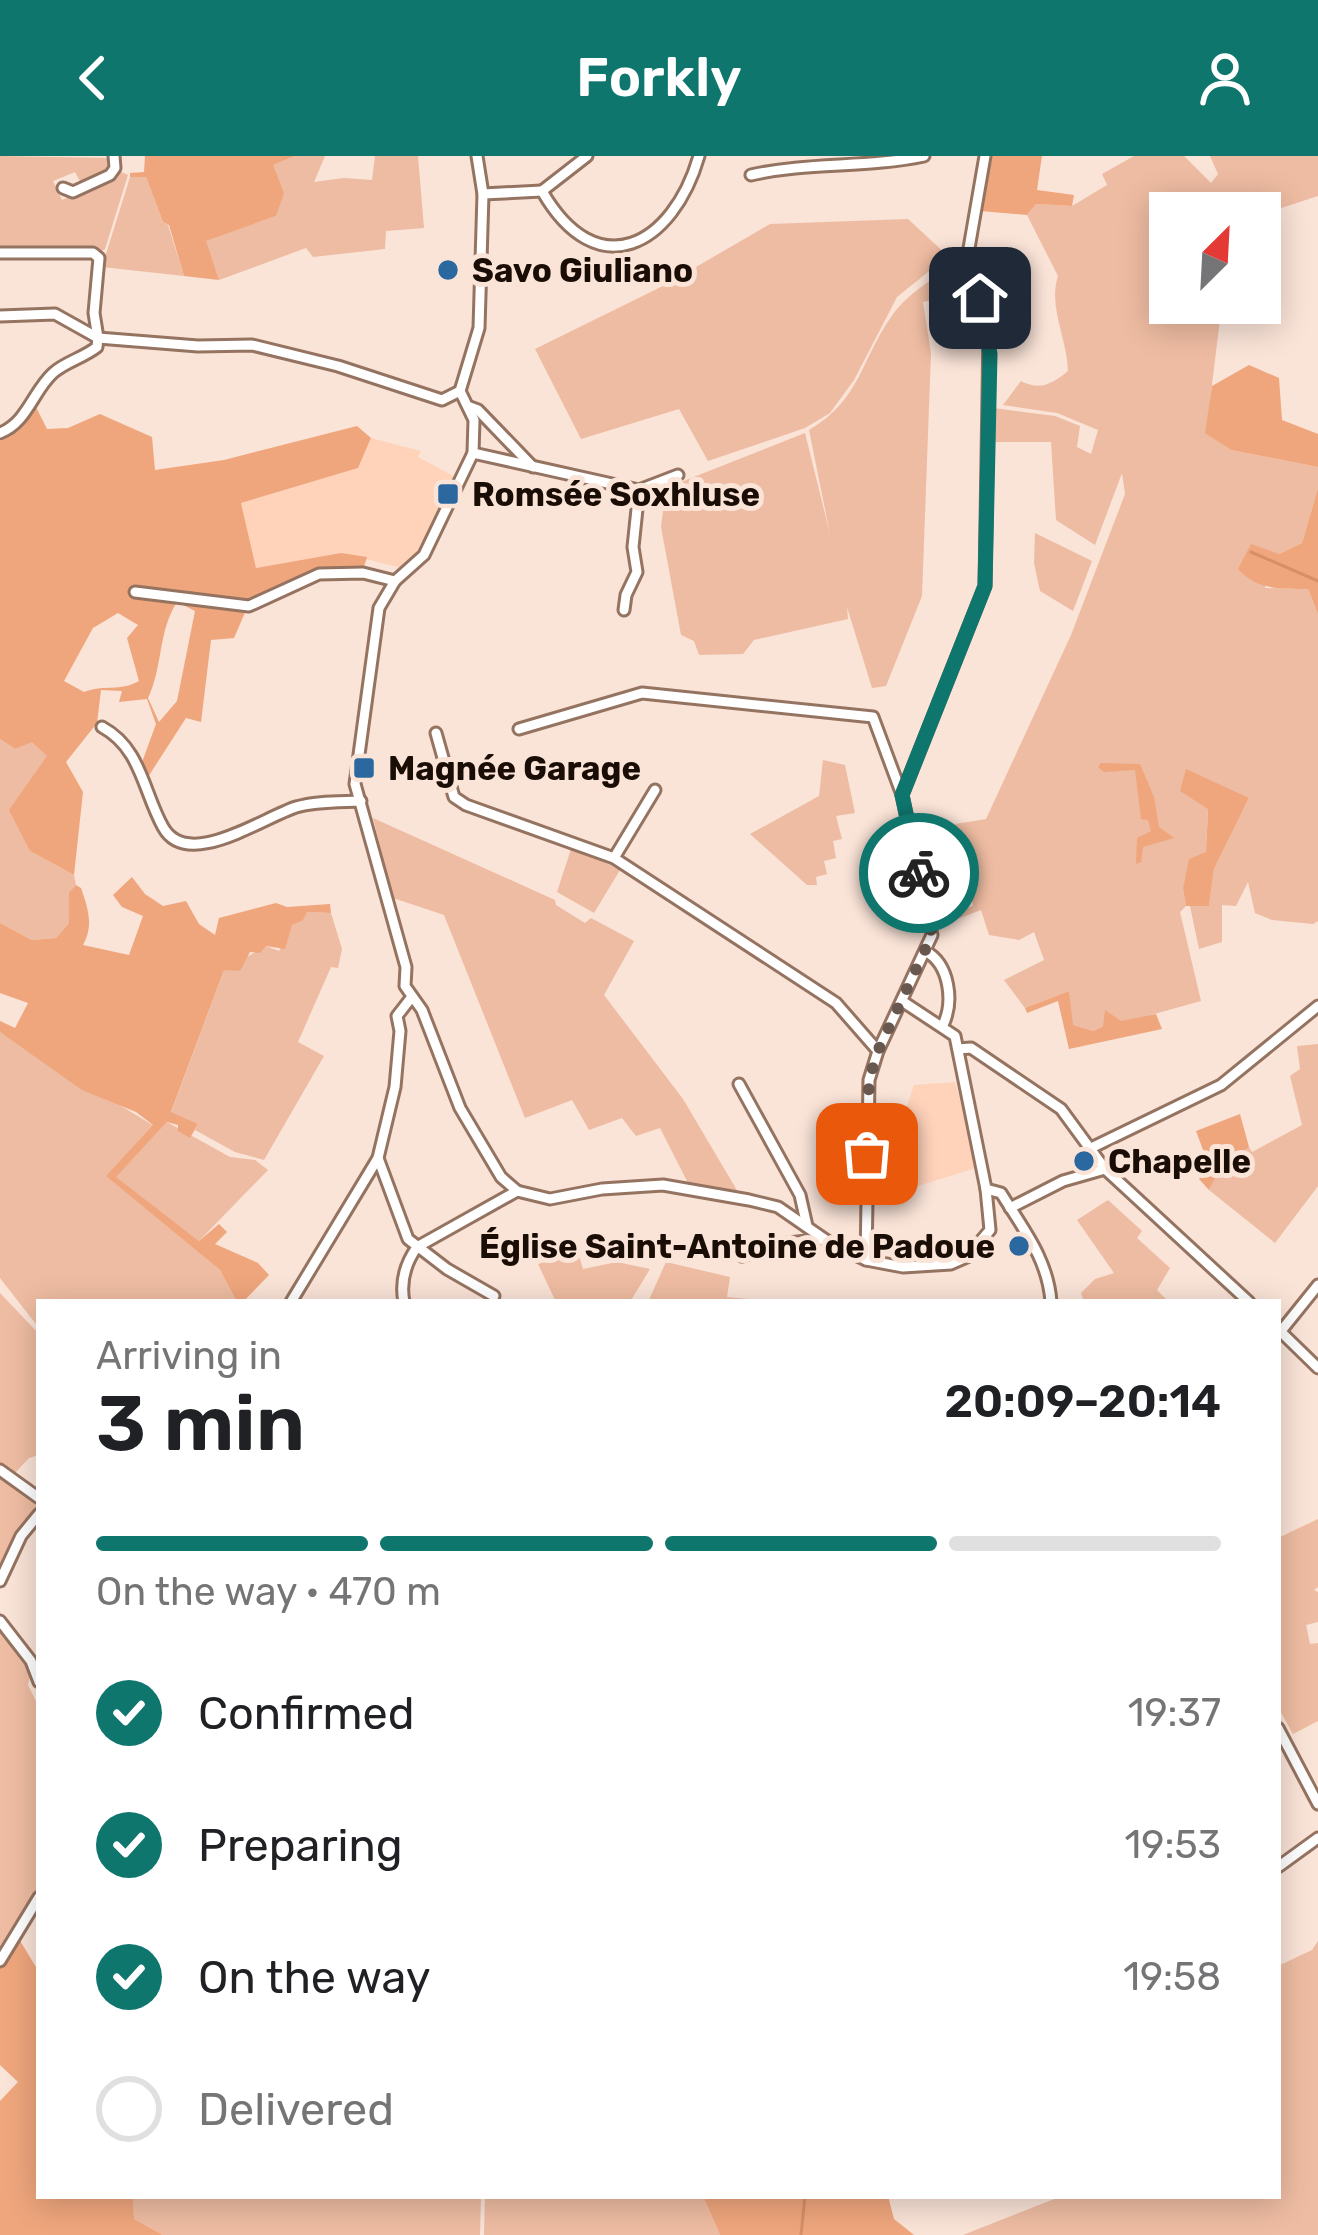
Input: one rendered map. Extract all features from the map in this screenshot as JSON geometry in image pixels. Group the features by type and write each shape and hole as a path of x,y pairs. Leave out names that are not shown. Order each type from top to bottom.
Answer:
{"street":[{"path":"63,188 73,192 110,175 116,168 114,156"},
{"path":"0,316 55,314 98,338 252,345 338,366 442,400 460,391 479,328 483,194 477,156"},
{"path":"483,194 542,190 587,156"},
{"path":"542,190 552,208 583,238 611,246 635,243 664,226 699,156"},
{"path":"752,175 784,167 896,162 924,156"},
{"path":"902,795 985,586 988,330 968,254 985,156"},
{"path":"0,254 93,253 100,258 94,313 97,347 50,375 11,429 0,433"},
{"path":"460,391 470,407 473,453 424,555 395,580 379,608 355,784 406,967 405,986 422,1010 460,1108 501,1177 517,1191 550,1199 663,1185 778,1208 866,1260 903,1268 951,1264 967,1257 990,1230 958,1049 952,1032 902,1000"},
{"path":"470,407 532,467"},
{"path":"473,453 639,490 678,475"},
{"path":"624,610 638,572 633,547 639,490"},
{"path":"135,592 249,606 320,574 363,573 395,580"},
{"path":"519,729 642,693 874,716 902,795 932,935 869,1080 866,1260"},
{"path":"102,727 120,736 145,781 164,831 181,844 205,845 299,806 361,801"},
{"path":"436,733 454,796 466,806 614,859 836,1003 878,1051"},
{"path":"614,859 655,790"},
{"path":"926,951 939,961 948,990 950,1009 943,1025"},
{"path":"293,1299 378,1158 395,1087 397,1016 411,998"},
{"path":"1089,1149 1221,1084 1318,1006"},
{"path":"958,1049 971,1048 1061,1109 1105,1168 1247,1299"},
{"path":"739,1084 800,1195 807,1226"},
{"path":"378,1158 408,1239 446,1269 494,1295"},
{"path":"1010,1208 1063,1181 1105,1168"},
{"path":"986,1190 1000,1193 1040,1256 1051,1299"},
{"path":"403,1299 401,1286 417,1247 517,1191"},
{"path":"742,1256 780,1244 824,1239"},
{"path":"1281,1329 1318,1286"},
{"path":"1281,1331 1318,1369"},
{"path":"0,1470 36,1496"},
{"path":"0,1581 36,1518"},
{"path":"0,1621 36,1674"},
{"path":"1281,1734 1318,1804"},
{"path":"1281,1865 1318,1838"},
{"path":"0,1961 36,1902"}],"shaded area":[{"path":"0,156 112,158 110,170 82,185 75,172 53,181 62,200 119,171 128,175 105,249 0,248"},
{"path":"145,156 295,156 273,165 284,193 276,216 206,241 219,280 184,276 169,225 163,222 146,177 130,177 130,173 144,172"},
{"path":"295,156 325,156 314,182 372,180 375,156 418,156 424,228 386,231 385,249 313,257 306,248 219,280 205,241 276,216 273,165"},
{"path":"990,156 1042,156 1037,190 1074,195 1072,206 1036,204 1027,215 980,211"},
{"path":"1134,156 1184,156 1211,183 1218,174 1210,156 1318,156 1318,196 1281,208 1281,192 1149,192 1149,324 1219,324 1206,433 1231,450 1318,467 1318,488 1302,543 1279,554 1265,588 1308,589 1318,614 1318,921 1272,920 1255,913 1248,882 1236,906 1222,905 1222,942 1199,949 1190,906 1209,906 1214,869 1249,798 1208,808 1206,852 1183,889 1186,906 1180,912 1201,1001 1093,1031 1072,1025 1069,991 1025,1008 1004,980 1044,960 1034,932 1019,940 989,935 981,910 937,927 932,918 973,906 955,824 986,819 1071,635 1125,494 1122,473 1095,545 1056,520 1051,442 994,442 993,408 1055,416 1080,426 1077,447 1091,454 1098,430 1057,413 1003,405 1021,381 1046,385 1068,371 1055,299 1058,276 1027,215 1036,204 1072,206 1107,185 1102,174"},
{"path":"130,177 146,177 184,276 102,267"},
{"path":"908,219 948,256 897,297 854,380 830,413 805,428 708,461 679,409 581,439 535,349 665,285 770,224"},
{"path":"965,258 971,291 923,302 931,353 922,596 886,686 872,688 847,607 848,619 754,640 743,654 699,655 694,641 681,635 661,527 666,488 805,433 830,534 809,430 849,393 906,299"},
{"path":"1249,365 1279,378 1282,420 1318,434 1318,467 1231,450 1205,433 1212,386"},
{"path":"36,407 47,429 68,428 100,414 152,437 155,470 224,460 357,426 371,438 358,468 241,503 256,568 341,553 367,557 363,570 324,568 250,601 234,638 211,640 201,722 186,718 148,777 141,765 156,724 147,699 119,702 122,691 101,690 97,723 66,762 83,792 74,875 30,851 9,810 47,756 32,742 15,749 0,739 0,441 11,436","holes":["177,602 195,611 177,701 159,722 148,698","118,613 138,625 127,638 139,681 84,692 64,681 93,628"]},
{"path":"371,438 421,451 418,457 455,477 427,546 402,568 341,553 256,568 241,503 358,468"},
{"path":"1318,488 1318,614 1308,589 1262,585 1238,569 1251,544 1279,554 1302,543"},
{"path":"1035,533 1092,561 1073,611 1040,591"},
{"path":"0,739 15,749 32,741 48,756 30,851 74,875 76,885 69,892 69,923 56,938 32,940 0,923"},
{"path":"823,760 845,765 855,813 836,816 842,839 833,841 836,858 824,861 827,874 816,877 817,885 807,885 750,834 819,796"},
{"path":"1101,763 1140,764 1154,797 1159,827 1174,838 1143,847 1141,862 1136,864 1137,838 1151,831 1148,820 1141,819 1135,770 1104,772 1098,767"},
{"path":"1186,769 1249,798 1214,869 1209,906 1186,906 1183,889 1189,859 1206,852 1208,809 1180,791"},
{"path":"373,818 555,900 585,923 591,918 634,941 604,995 683,1099 738,1192 689,1185 660,1128 636,1136 622,1118 589,1130 572,1100 525,1118 444,915 393,898"},
{"path":"572,846 620,870 594,913 557,892"},
{"path":"132,877 163,906 186,901 199,924 215,935 219,918 276,903 287,907 330,904 331,913 307,912 292,925 285,949 266,946 260,953 250,952 240,971 224,970 171,1112 198,1124 190,1138 178,1131 178,1125 167,1122 116,1177 199,1241 219,1224 227,1232 215,1244 258,1263 269,1275 246,1299 235,1299 220,1270 106,1176 153,1125 136,1112 82,1090 0,1032 0,1021 15,1028 28,1003 0,993 0,923 32,940 56,938 69,923 69,892 76,885 89,917 83,945 129,955 143,916 122,907 113,895"},
{"path":"307,912 331,913 342,949 338,968 331,967 298,1042 324,1056 264,1160 235,1152 195,1130 198,1124 171,1113 224,970 266,946 279,951 292,925"},
{"path":"1069,991 1073,1025 1093,1031 1103,1027 1105,1010 1121,1021 1156,1014 1162,1029 1069,1049 1058,1001 1027,1013 1025,1008"},
{"path":"0,1032 154,1126 107,1176 220,1270 235,1299 36,1299 36,1324 0,1278"},
{"path":"1318,1044 1318,1186 1275,1243 1209,1190 1219,1171 1249,1147 1252,1152 1302,1125 1290,1076 1300,1069 1297,1046"},
{"path":"955,1082 979,1167 918,1186 903,1118 914,1085"},
{"path":"1240,1114 1249,1147 1219,1171 1209,1190 1199,1179 1209,1166 1196,1131"},
{"path":"167,1122 230,1157 255,1160 268,1170 199,1241 115,1177"},
{"path":"1108,1200 1142,1231 1137,1238 1170,1268 1157,1290 1166,1299 1083,1299 1081,1293 1095,1279 1114,1273 1077,1220"},
{"path":"578,1252 583,1269 617,1262 650,1269 632,1299 555,1299 538,1264"},
{"path":"666,1262 730,1277 727,1297 749,1299 649,1299"},
{"path":"0,1293 36,1331 36,1456 12,1476 0,1467"},
{"path":"0,1475 36,1509 0,1573"},
{"path":"1318,1519 1318,1587 1314,1590 1318,1592 1318,1622 1306,1625 1310,1644 1318,1643 1318,1721 1293,1734 1281,1712 1281,1537"},
{"path":"0,1631 31,1672 28,1685 36,1701 36,1897 0,1954"},
{"path":"19,1939 36,1967 36,2199 133,2199 134,2219 163,2235 0,2235 0,2101 18,2082 0,2065 0,1954"},
{"path":"1318,1941 1318,2235 963,2235 1054,2199 1281,2199 1281,1965 1312,1950"},
{"path":"133,2199 481,2199 480,2235 163,2235 134,2219"},
{"path":"485,2199 704,2199 720,2235 484,2235"},
{"path":"704,2199 889,2199 894,2219 914,2235 720,2235"}],"waterway":[{"path":"1251,552 1318,581"},
{"path":"801,2235 805,2199"}],"way so far":[{"path":"867,1154 869,1080 932,935 919,873"}],"place":[{"name":"Savo Giuliano","path":"448,270"},
{"name":"Romsée Soxhluse","path":"448,494"},
{"name":"Magnée Garage","path":"364,768"},
{"name":"Chapelle","path":"1084,1161"},
{"name":"Église Saint-Antoine de Padoue","path":"1019,1246"}],"route":[{"path":"919,873 902,795 985,586 990,354 980,298"}]}
